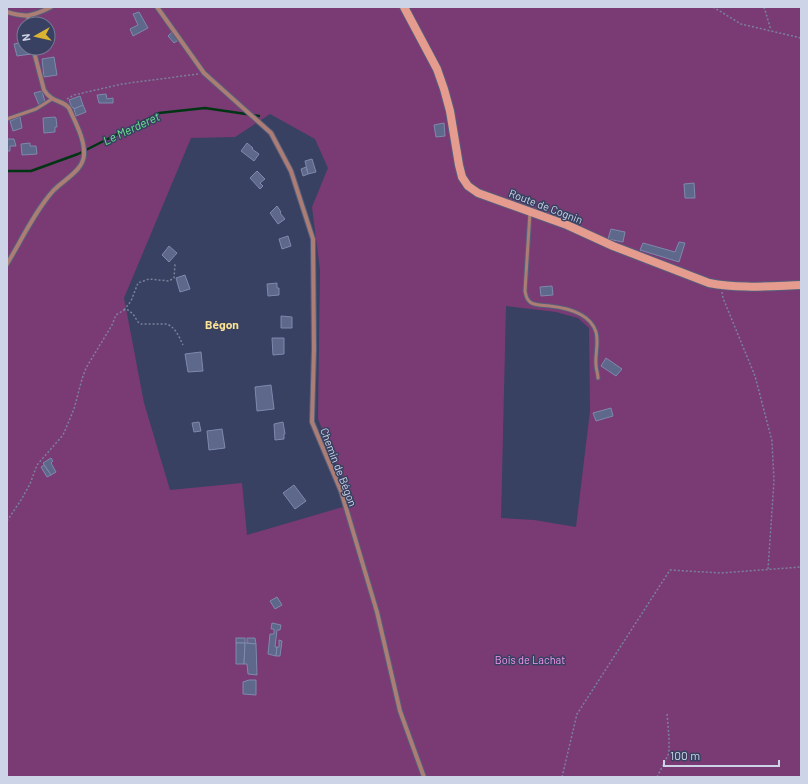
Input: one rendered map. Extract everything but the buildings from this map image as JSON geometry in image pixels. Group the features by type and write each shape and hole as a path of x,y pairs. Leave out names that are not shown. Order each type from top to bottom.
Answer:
{"main road":[{"name":"Route de Cognin","path":"404,7 434,63 444,89 450,111 459,165 462,177 468,186 478,193 568,225 613,246 697,278 720,285 801,285"}],"street":[{"path":"32,16 51,7"},
{"name":"Chemin de Bégon","path":"157,7 204,73 271,133 291,171 313,239 314,349 312,422 341,491 377,612 400,711 424,777"},
{"path":"7,12 28,16"},
{"path":"7,264 41,206 53,191 76,170 83,160 84,155 84,148 79,132 69,108 66,105 52,99 44,90 35,56"}],"lane":[{"path":"7,119 36,109 52,99"},
{"path":"530,212 525,291 527,299 536,305 557,307 576,312 582,314 588,319 596,331 596,365 598,378"}],"path":[{"path":"713,7 741,24 801,38"},
{"path":"764,7 771,30"},
{"path":"62,103 74,95 122,84 163,80 204,73"},
{"path":"7,521 30,484 37,465 63,435 72,414 86,368 112,325 116,315 124,310 131,301 138,283 149,279 169,281 174,278 175,264"},
{"path":"720,285 723,298 755,376 772,441 774,481 768,570"},
{"path":"124,310 131,311 141,324 167,324 171,326 184,345"},
{"path":"562,777 577,714 670,570 721,573 801,567"},
{"path":"657,777 669,753 667,713"}],"green space":[{"name":"Bois de Lachat","path":"7,7 801,7 801,777 7,777","holes":["270,114 315,139 328,168 312,207 320,270 318,419 353,504 247,535 242,483 170,490 144,403 124,298 191,138 235,137","506,306 556,312 578,318 589,328 590,411 576,527 534,520 501,518"]}],"waterway":[{"name":"Le Merderet","path":"7,171 31,171 78,154 159,113 205,108 259,116"}],"district":[{"name":"Bégon","path":"222,324"}]}
